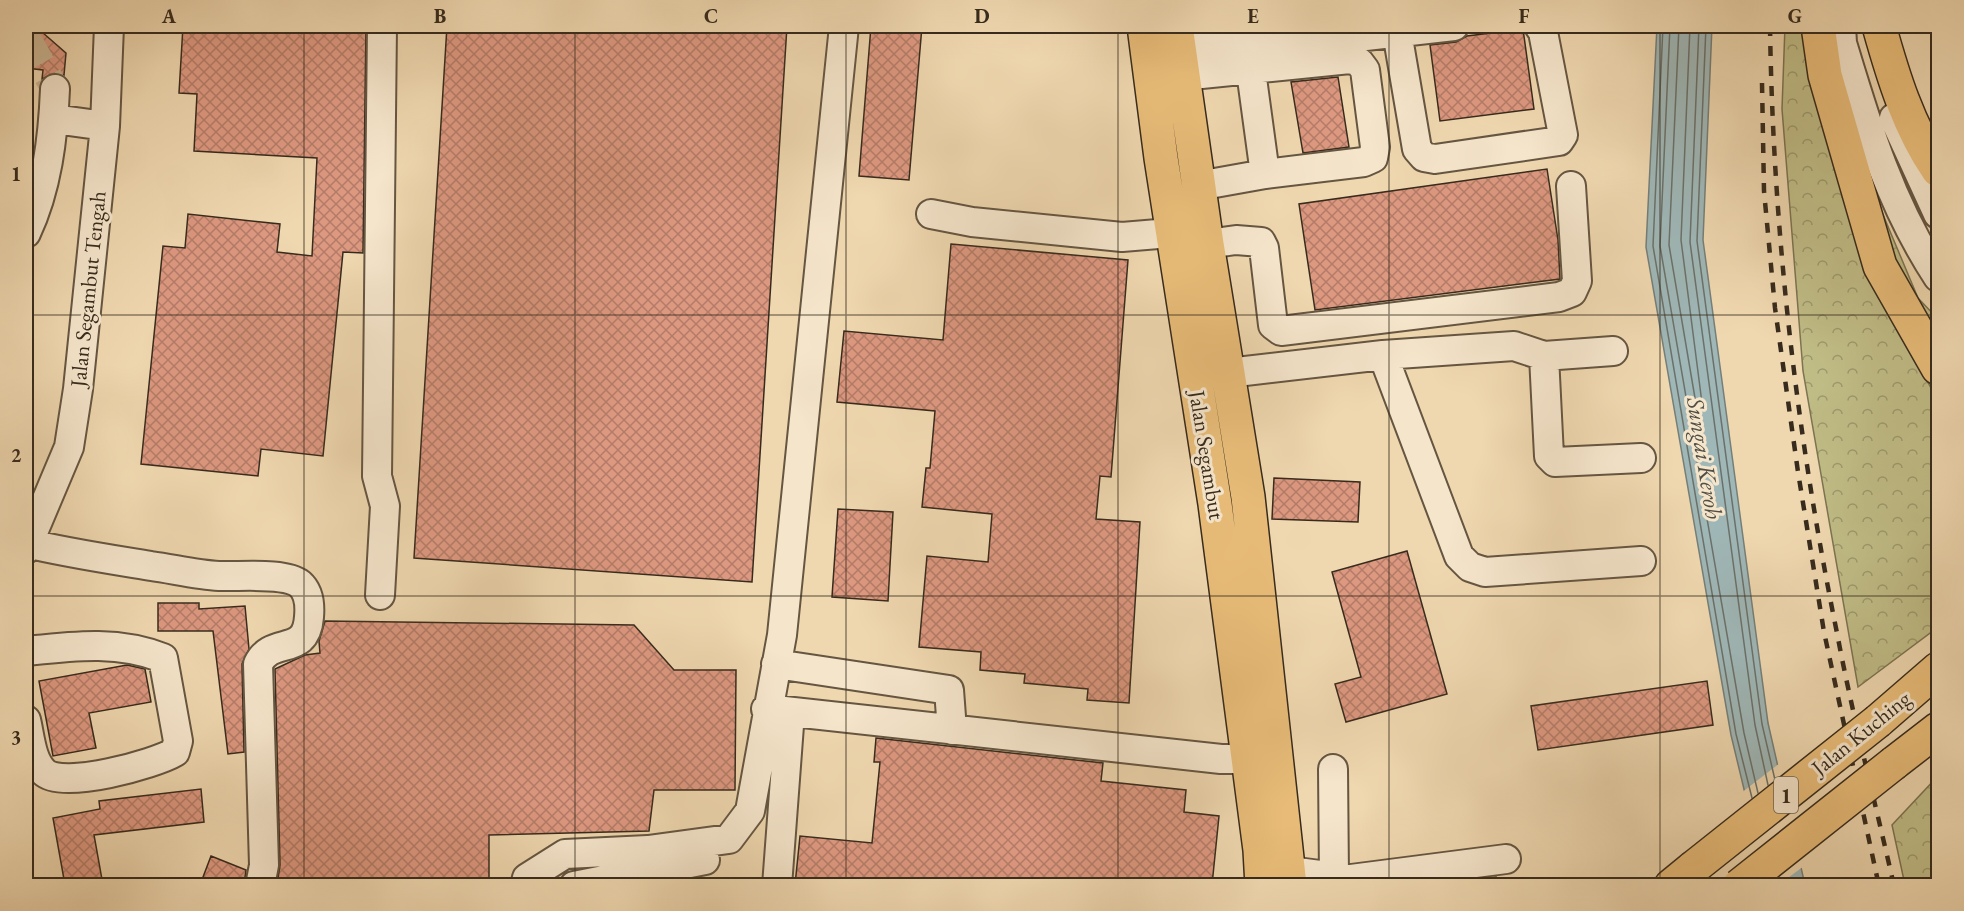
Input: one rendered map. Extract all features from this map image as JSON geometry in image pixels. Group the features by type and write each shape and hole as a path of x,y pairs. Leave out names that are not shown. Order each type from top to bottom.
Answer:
{"main road":[{"name":"Jalan Segambut","path":"1144,26 1150,78 1195,236 1228,373 1248,497 1280,881"},
{"path":"1818,26 1825,75 1880,266 1922,344 1938,368"},
{"path":"1879,26 1888,86 1924,150 1938,170"},
{"name":"Jalan Segambut","path":"1180,48 1198,186 1195,236 1215,504 1248,759 1280,881"},
{"name":"Jalan Kuching","path":"1682,877 1878,721 1937,670"},
{"name":"Jalan Kuching","path":"1739,885 1938,729"}],"street":[{"name":"Jalan Segambut Tengah","path":"26,545 69,447 78,389 105,126 109,26"},
{"path":"380,596 385,506 377,476 382,26"},
{"path":"777,885 776,664 782,635 844,26"},
{"path":"1150,78 1180,48 1264,26"},
{"path":"1180,48 1454,26"},
{"path":"1397,32 1417,149 1424,157 1435,159 1559,141 1563,135 1559,110 1543,32 1539,26"},
{"path":"1841,26 1842,43 1874,149 1919,248 1938,277"},
{"path":"1870,26 1901,137 1938,214"},
{"path":"1180,48 1251,70 1350,59 1359,62 1365,70 1375,147 1373,158 1364,162 1264,174 1198,186"},
{"path":"1251,70 1264,174"},
{"path":"1888,86 1875,84 1873,93 1883,131 1938,248"},
{"path":"26,233 38,207 54,119 55,89"},
{"path":"54,119 105,126"},
{"path":"931,214 972,222 1122,237 1195,236 1261,242 1264,248 1273,325 1281,331 1559,297 1572,292 1577,281 1571,186"},
{"path":"1228,373 1383,355 1514,346 1544,356 1613,351"},
{"path":"1383,355 1460,556 1470,567 1485,572 1641,561"},
{"path":"1544,356 1549,456 1555,462 1641,458"},
{"path":"26,545 215,576 286,578 299,583 308,593 309,618 304,637 298,643 271,650 263,655 258,664 264,865 260,885"},
{"path":"26,651 92,644 147,651 163,658 178,741 175,752 164,759 105,774 60,778 46,775 30,754 26,720"},
{"path":"776,664 949,690 952,730"},
{"path":"778,711 1221,759 1248,759"},
{"path":"574,885 704,861 729,840 750,811 778,711"},
{"path":"1333,769 1334,877"},
{"path":"525,885 527,878 565,854 648,850 729,840"},
{"path":"1280,881 1382,876 1506,859"}],"green space":[{"path":"1785,26 1809,26 1807,66 1879,292 1938,401 1938,627 1858,687 1803,371 1782,109"},
{"path":"1871,186 1918,298 1938,319 1938,352 1887,269"},
{"path":"1938,776 1938,885 1905,885 1892,825"}],"water":[{"name":"Sungai Keroh","path":"1657,26 1712,26 1703,240 1768,723 1805,885 1767,885 1731,735 1646,247"}],"pier":[{"path":"1780,763 1804,866 1777,886 1763,886 1741,793"}],"building":[{"path":"26,26 35,26 66,53 64,75 55,73 42,79 43,70 26,68"},
{"path":"183,26 366,26 363,253 343,252 323,456 261,449 258,476 141,464 163,246 185,248 188,214 280,224 277,252 312,256 317,158 194,151 197,94 179,93"},
{"path":"447,26 787,26 752,582 414,558"},
{"path":"871,26 922,26 909,180 859,176"},
{"path":"1523,29 1534,109 1440,121 1430,45 1456,42 1467,36"},
{"path":"1338,77 1349,147 1303,153 1291,82"},
{"path":"1547,169 1558,240 1560,279 1315,310 1299,204"},
{"path":"951,244 1128,260 1111,477 1100,476 1096,519 1140,522 1129,703 1087,700 1088,689 1024,683 1025,674 980,670 981,652 919,647 927,556 988,562 992,514 922,507 926,468 930,468 935,411 837,402 844,331 943,340"},
{"path":"1274,478 1360,482 1358,522 1272,519"},
{"path":"838,509 893,512 888,601 832,597"},
{"path":"1407,551 1447,694 1346,722 1335,684 1361,677 1332,572"},
{"path":"158,603 199,603 199,609 245,606 249,649 242,664 244,752 228,754 213,631 158,631"},
{"path":"325,621 634,625 674,670 736,670 735,790 654,790 649,831 489,835 489,885 277,885 280,865 275,669 305,655 320,653 319,641"},
{"path":"127,665 145,669 151,702 89,713 96,748 53,756 39,681"},
{"path":"1707,681 1713,725 1538,750 1531,706"},
{"path":"876,738 1103,763 1101,781 1186,790 1184,812 1219,816 1212,885 795,885 800,836 872,843 880,762 874,762"},
{"path":"201,789 204,822 94,835 103,885 65,885 53,818 100,809 99,801"},
{"path":"211,856 246,870 244,885 200,885"},
{"path":"1496,877 1497,885 1430,885"}],"tunnel":[{"path":"26,42 29,42 55,89"}],"railway":[{"path":"1770,26 1776,179 1789,331 1799,406 1822,558 1843,665 1894,886"},
{"path":"1762,83 1764,191 1775,308 1798,472 1824,632 1879,886"}]}
